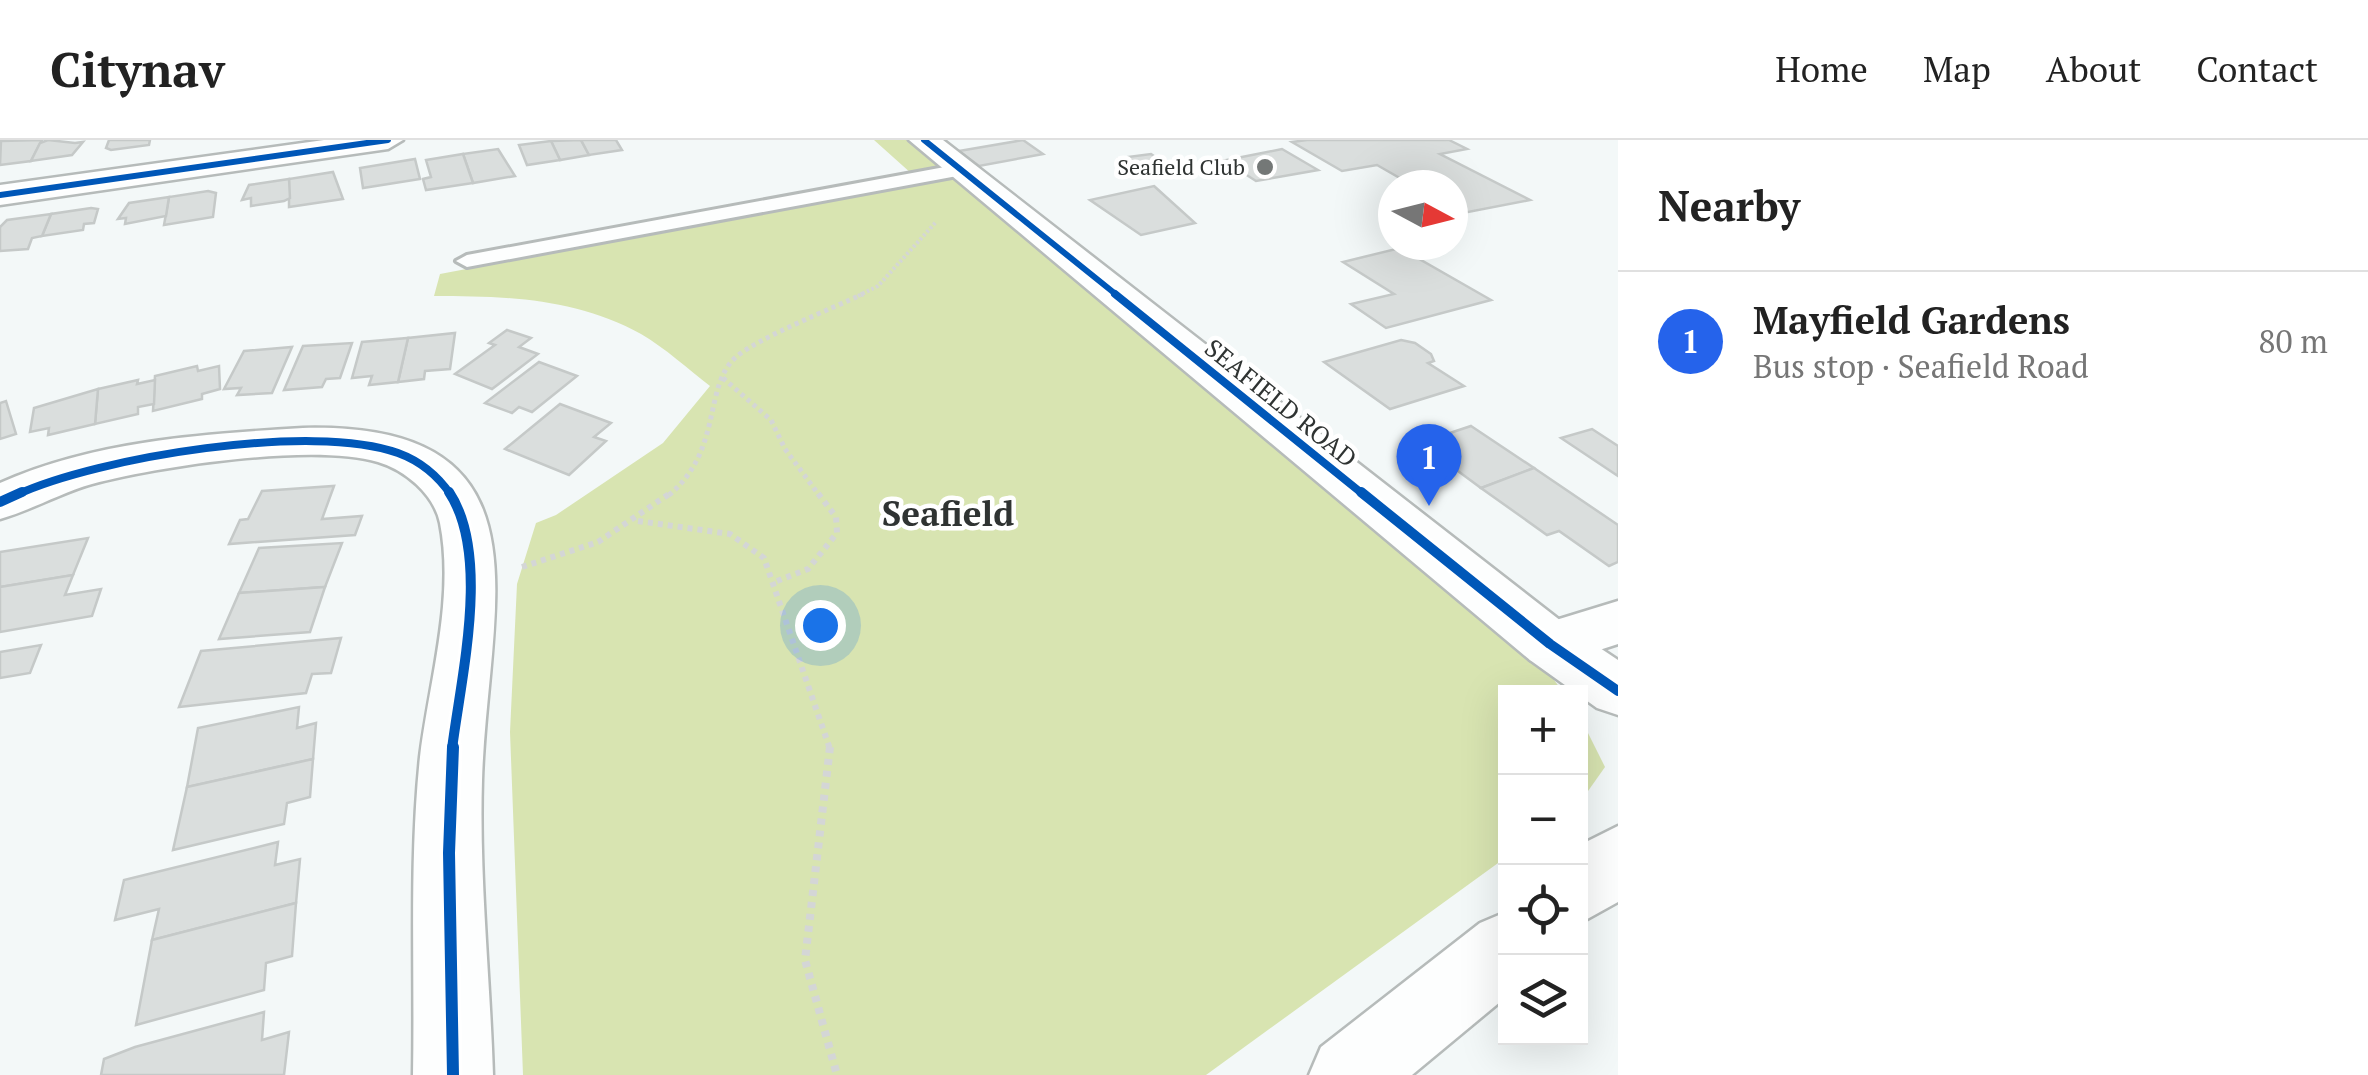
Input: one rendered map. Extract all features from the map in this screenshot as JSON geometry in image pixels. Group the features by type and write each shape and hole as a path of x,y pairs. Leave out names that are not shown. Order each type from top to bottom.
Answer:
{"street":[{"path":"0,196 388,140"},
{"name":"SEAFIELD ROAD","path":"924,140 1550,644 1618,690"},
{"path":"0,502 22,490 139,458 276,444 356,443 402,453 438,477 464,520 468,575 450,781 453,1075"},
{"path":"1550,644 1618,622"},
{"path":"1588,882 1618,858"},
{"path":"1350,1075 1499,955"}],"lane":[{"path":"467,261 961,170"}],"path":[{"path":"468,575 544,566 638,521 684,480 704,452 723,378 738,356 878,286 936,222"},
{"path":"723,378 771,420 785,449 836,516 837,532 824,552 808,569 777,581"},
{"path":"638,521 736,535 767,560 777,581 778,605 830,748 805,960 837,1075"}],"green space":[{"path":"874,140 913,140 1534,653 1558,685 1498,685 1498,863 1206,1075 523,1075 510,732 517,584 536,523 556,515 663,443 710,386 668,352 616,322 540,302 434,296 440,274 922,183"},
{"path":"1588,733 1605,767 1588,791"}],"building":[{"path":"42,140 31,161 0,165 1,141"},
{"path":"109,140 150,140 149,145 111,150 106,148"},
{"path":"581,140 589,155 560,160 551,141"},
{"path":"581,140 616,140 622,150 589,155"},
{"path":"1023,140 1043,154 979,166 959,151"},
{"path":"1449,140 1467,149 1440,154 1530,200 1468,212 1468,170 1386,170 1377,165 1342,171 1292,142"},
{"path":"551,141 560,160 527,165 519,145"},
{"path":"83,142 72,155 31,161 40,143"},
{"path":"498,149 515,176 473,183 463,154"},
{"name":"Seafield Club","path":"1282,149 1318,170 1256,181 1242,172 1230,175 1212,163"},
{"path":"463,154 473,183 426,190 423,179 431,177 426,160"},
{"path":"1151,154 1170,167 1139,172 1120,158"},
{"path":"415,159 420,179 363,188 360,168"},
{"path":"333,172 343,199 289,207 289,179"},
{"path":"289,179 290,198 284,201 251,206 251,198 242,200 249,185"},
{"path":"1154,186 1195,223 1141,235 1090,200"},
{"path":"216,193 213,217 164,225 169,197"},
{"path":"169,197 166,216 125,224 126,218 118,219 129,203"},
{"path":"98,209 94,223 84,224 83,230 42,236 51,214"},
{"path":"51,214 42,236 32,238 28,249 0,251 0,227 7,220"},
{"path":"1378,253 1378,260 1421,260 1491,300 1386,328 1351,304 1394,294 1343,262"},
{"path":"507,330 531,338 519,347 538,354 492,389 455,374 495,345 489,343"},
{"path":"455,333 450,369 425,371 424,379 398,382 408,338"},
{"path":"408,338 398,382 369,385 372,376 352,378 362,342"},
{"path":"1401,340 1415,343 1431,354 1434,361 1428,363 1464,386 1390,409 1324,362"},
{"path":"352,343 340,378 326,379 322,387 284,390 303,346"},
{"path":"292,347 272,393 237,395 241,388 224,389 244,351"},
{"path":"539,362 577,376 532,412 519,407 512,413 485,403"},
{"path":"197,366 198,371 219,366 220,389 202,394 202,399 153,411 155,376"},
{"path":"138,380 137,384 155,380 154,404 138,407 138,414 95,424 98,389"},
{"path":"98,389 95,424 48,435 49,428 30,432 34,408"},
{"path":"6,401 16,434 0,439 0,403"},
{"path":"560,404 611,423 594,437 606,441 569,475 505,449"},
{"path":"1471,426 1534,468 1481,488 1420,443"},
{"path":"1592,429 1618,446 1618,476 1561,438"},
{"path":"1534,468 1618,525 1618,562 1609,566 1559,531 1547,535 1481,488"},
{"path":"334,486 322,519 362,516 355,535 229,544 240,520 248,519 262,491"},
{"path":"88,538 73,575 0,587 0,552"},
{"path":"342,543 325,587 239,593 259,548"},
{"path":"73,575 65,595 101,589 92,616 0,632 0,587"},
{"path":"325,587 310,632 219,639 239,593"},
{"path":"341,638 331,673 312,674 306,693 179,707 201,651"},
{"path":"41,645 30,673 0,678 0,652"},
{"path":"299,707 297,728 316,723 313,759 187,787 198,728"},
{"path":"313,759 310,797 287,803 284,824 173,850 187,787"},
{"path":"278,842 275,865 300,859 296,903 152,940 159,909 115,920 124,880"},
{"path":"296,903 292,956 266,963 264,990 136,1025 152,940"},
{"path":"264,1012 262,1040 289,1032 284,1075 101,1075 104,1059 135,1047"}],"cycle path":[{"path":"0,195 388,140"},
{"path":"924,140 1550,644 1618,691"},
{"path":"0,502 61,477 126,462 192,452 328,442 399,453 420,463 446,487 465,523 469,551 464,650 450,780 453,1075"}],"place":[{"name":"Seafield Club","path":"1265,167"},
{"name":"Mayfield Gardens","path":"1429,506"}],"district":[{"name":"Seafield","path":"948,514"}]}
